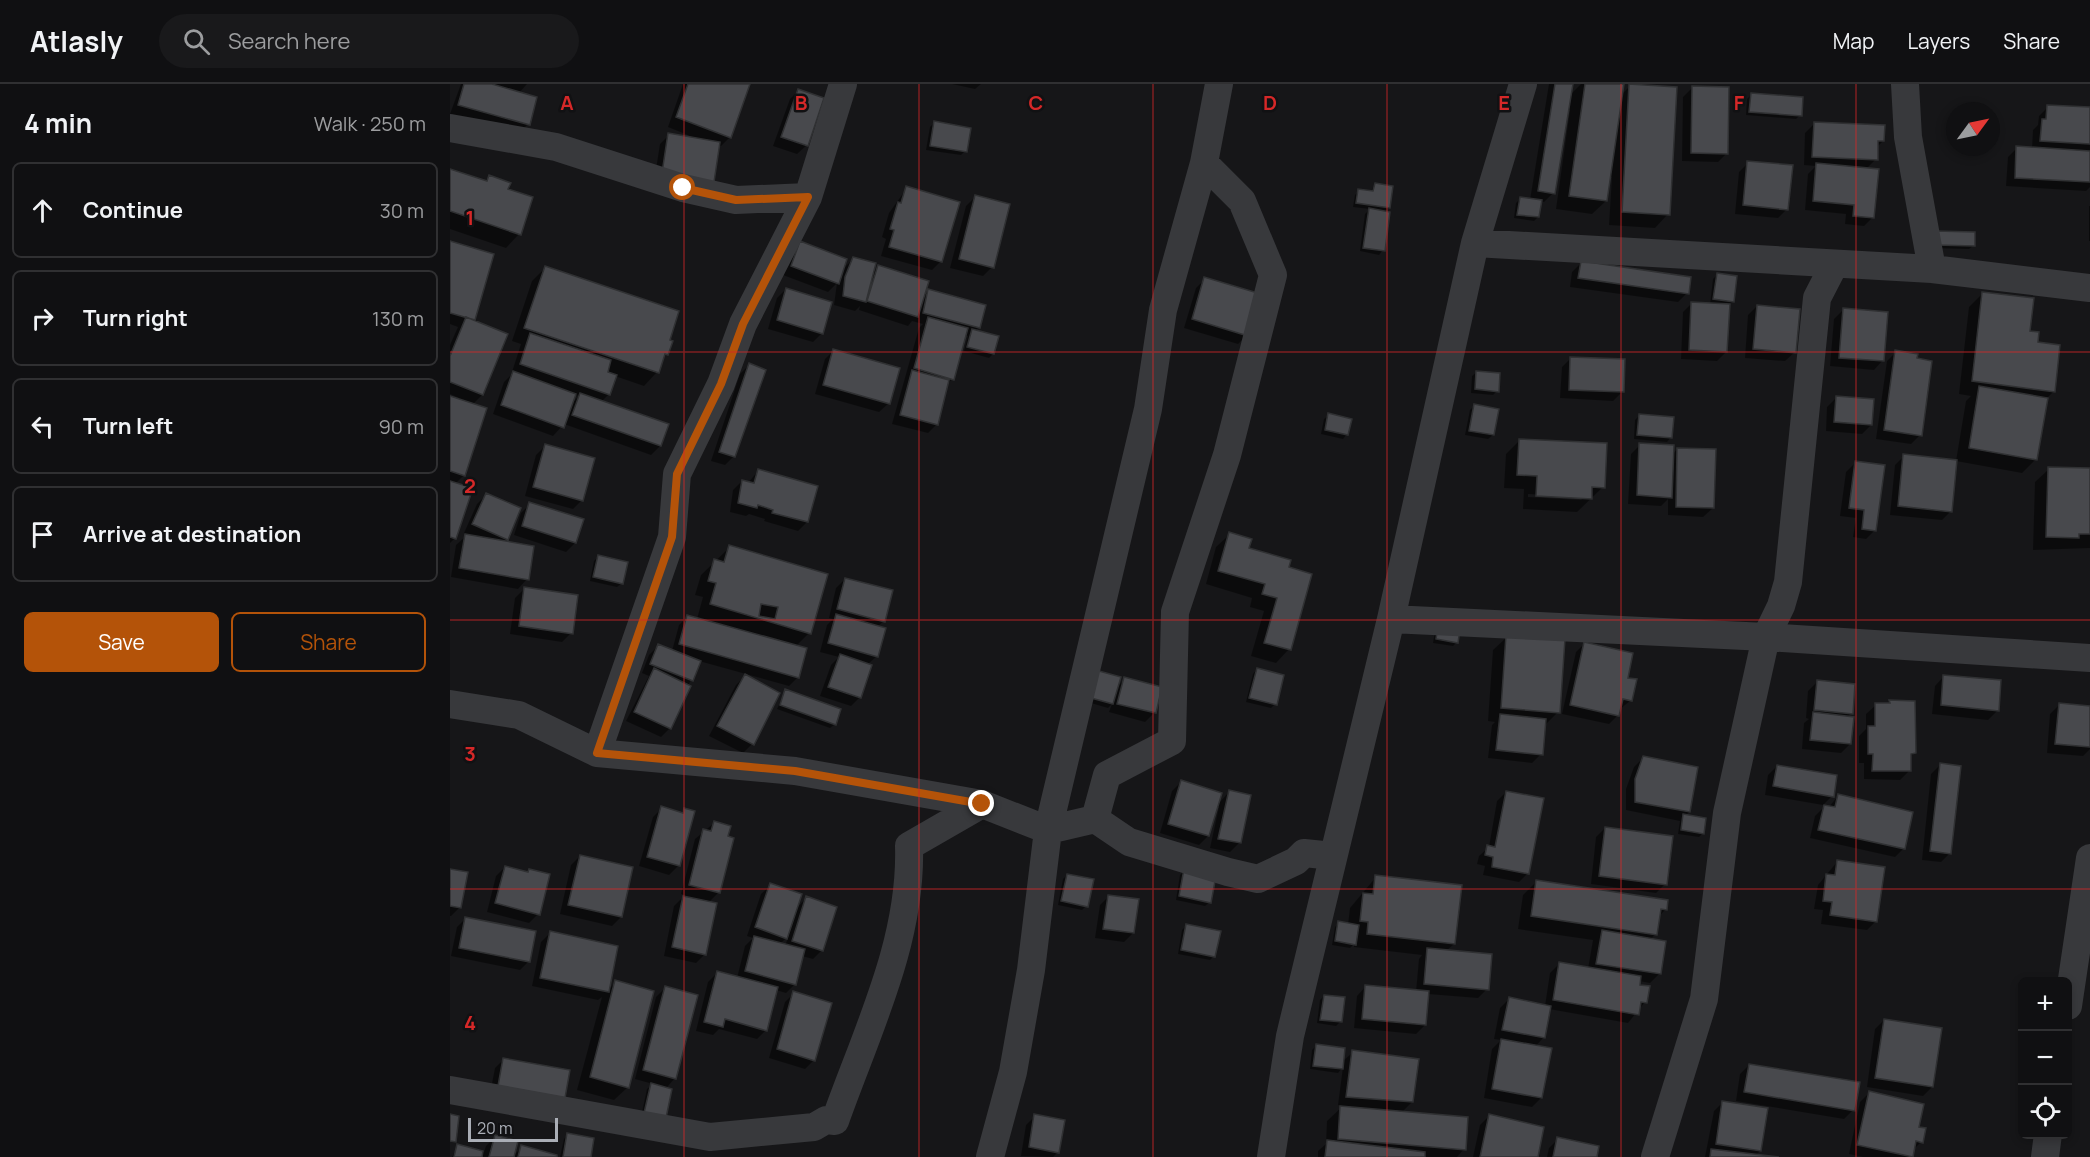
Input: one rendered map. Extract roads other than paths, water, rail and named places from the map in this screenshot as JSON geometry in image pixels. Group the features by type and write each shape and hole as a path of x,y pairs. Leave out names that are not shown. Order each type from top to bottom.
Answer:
{"street":[{"path":"597,753 672,537 677,474 721,384 743,324 808,197 843,84"},
{"path":"990,1157 1013,1072 1031,970 1048,830 1148,409 1162,310 1204,163 1219,84"},
{"path":"1271,1157 1290,1036 1391,619 1475,243 1523,84"},
{"path":"1905,84 1908,137 1932,269"},
{"path":"450,128 556,147 683,188 736,200 808,197"},
{"path":"1095,819 1107,775 1172,741 1174,612 1227,455 1273,275 1242,201 1227,183 1204,163"},
{"path":"1475,243 1932,269 2090,288"},
{"path":"1655,1157 1660,1132 1704,999 1727,813 1766,637 1781,606 1788,582 1817,298 1834,265"},
{"path":"1391,619 1766,637 2090,658"},
{"path":"450,704 519,715 597,753 795,771 982,804 1048,830 1095,819 1129,842 1258,879 1296,861 1304,853 1333,856"},
{"path":"450,1090 710,1137 814,1127 826,1120 835,1121 892,960 906,913 909,846 982,804"},
{"path":"2072,977 2090,858"},
{"path":"2045,1157 2047,1139"}]}
